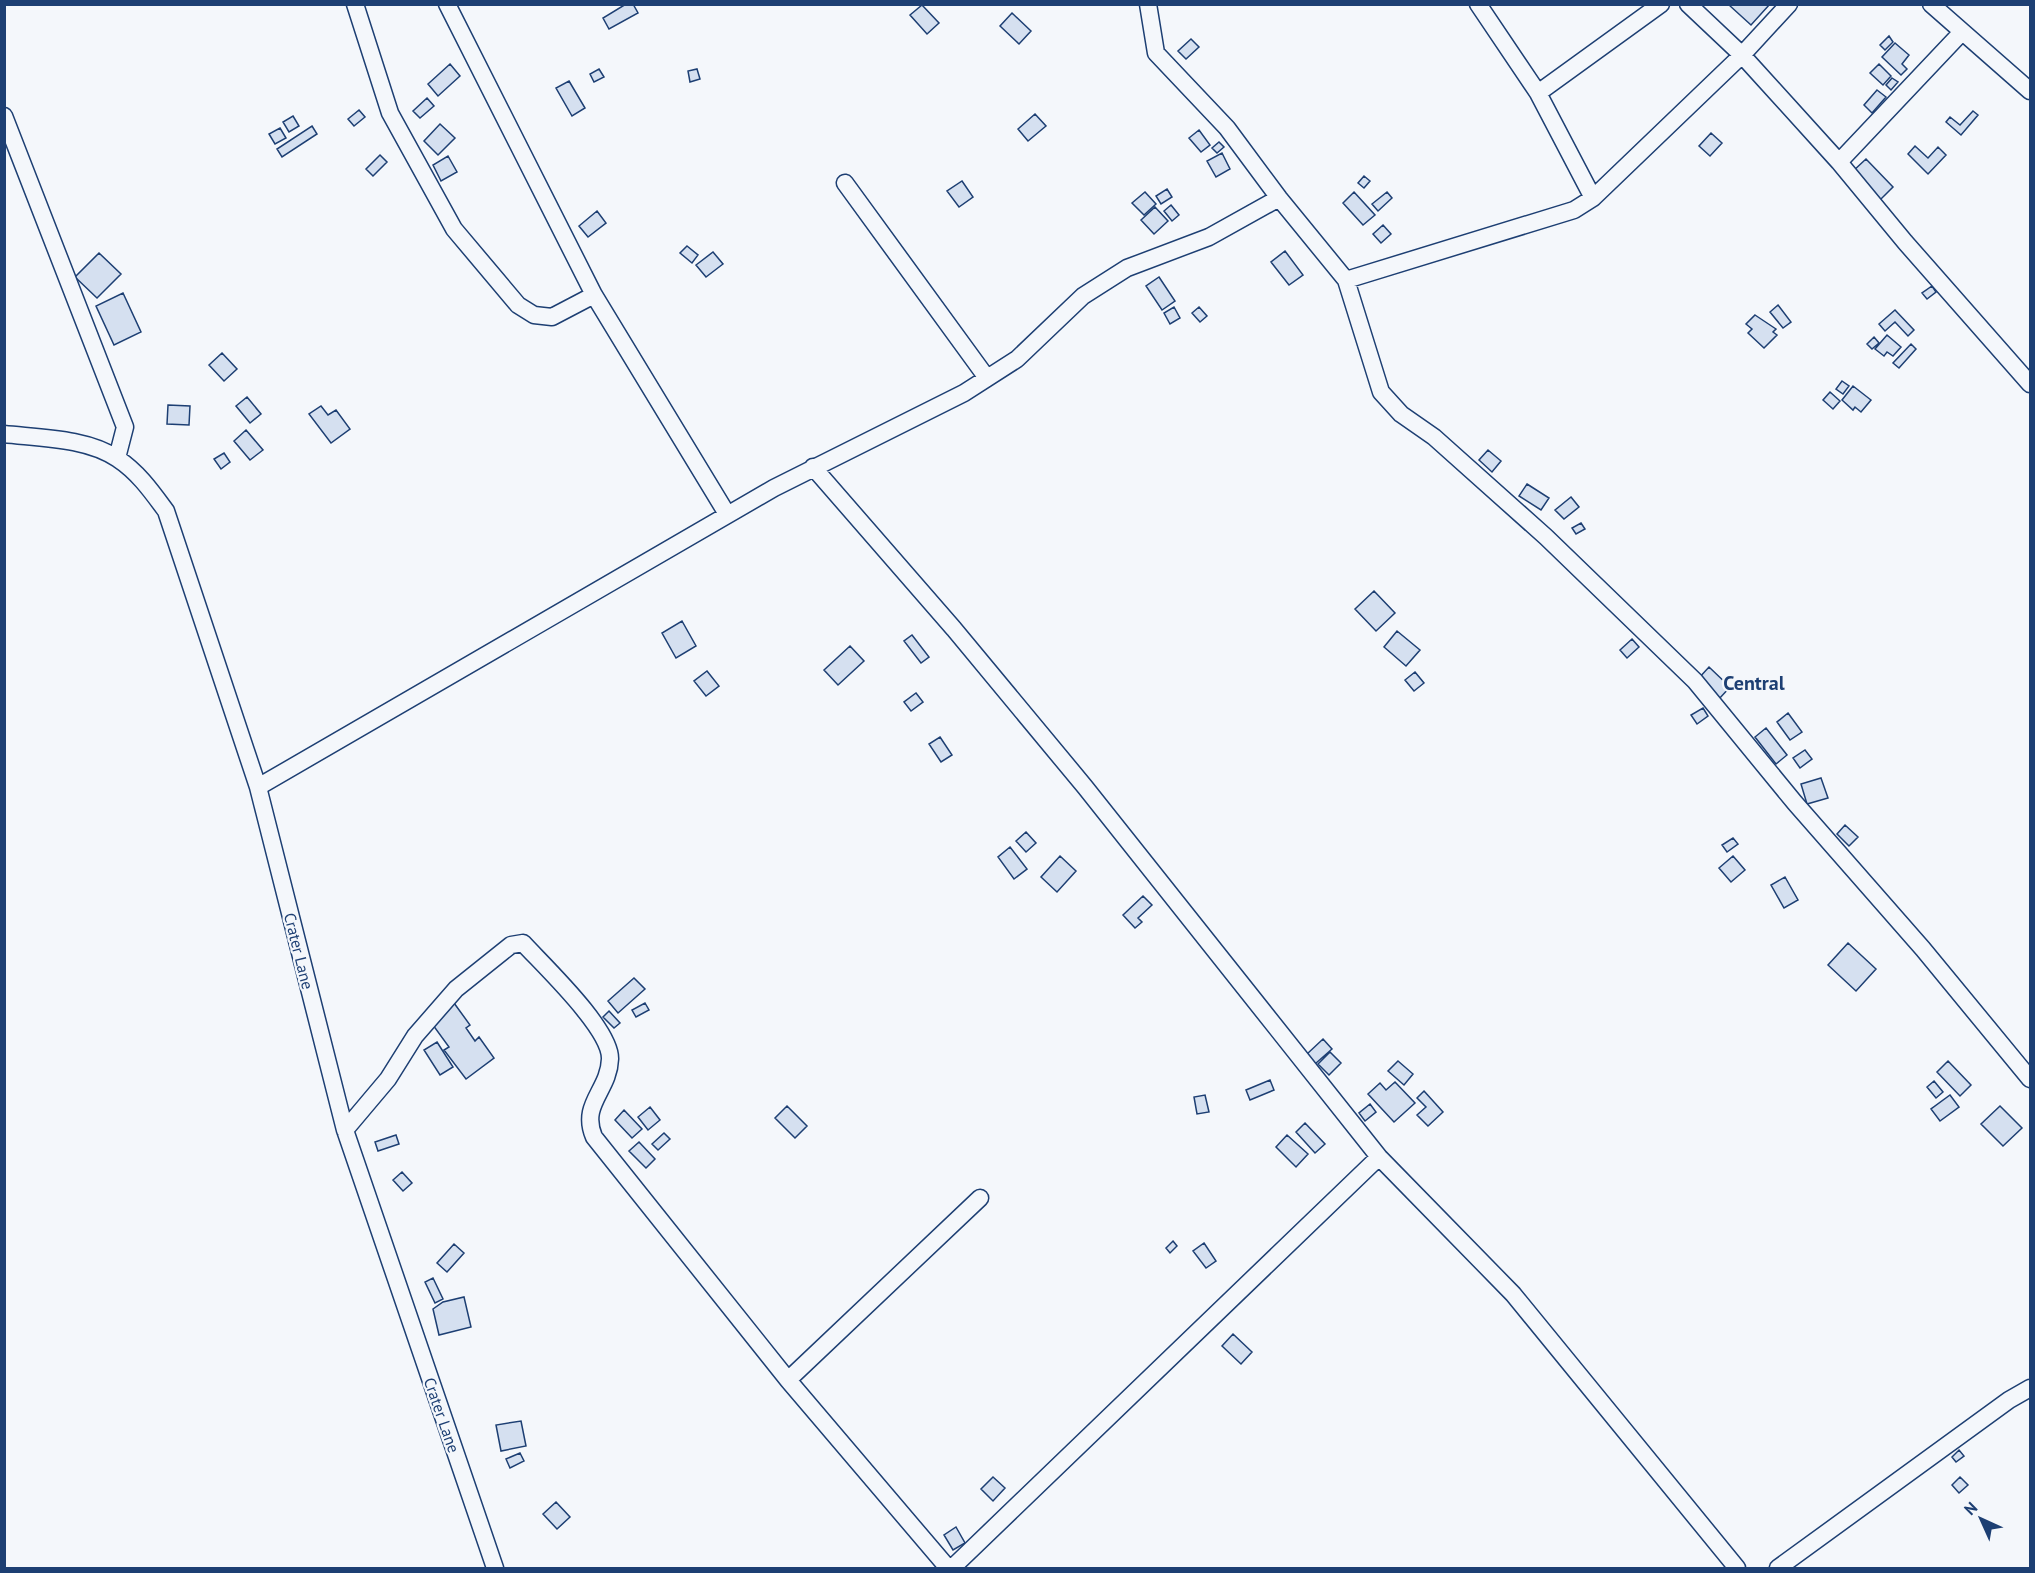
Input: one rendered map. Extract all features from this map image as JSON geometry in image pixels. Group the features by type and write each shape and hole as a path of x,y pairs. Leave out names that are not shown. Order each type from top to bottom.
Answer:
{"street":[{"path":"355,4 390,113 454,229 518,305 534,315 552,317 594,295"},
{"path":"447,4 594,295 727,514"},
{"path":"1148,4 1156,53 1227,128 1279,198 1346,280 1381,392 1389,403 1434,437 1546,537 1695,681 2031,1079"},
{"path":"1478,4 1538,93 1593,198"},
{"path":"1538,93 1661,4"},
{"path":"1688,4 1742,55 1839,162 1905,242 2031,384"},
{"path":"1346,280 1574,210 1593,198 1742,55 1789,4"},
{"path":"1931,4 1960,33 2031,91"},
{"path":"1839,162 1960,33"},
{"path":"4,116 125,427 117,458"},
{"path":"845,183 987,378"},
{"path":"258,787 727,514 813,467 964,393 1017,359 1083,296 1127,268 1209,237 1279,198"},
{"name":"Crater Lane","path":"4,434 86,445 117,458 144,481 166,511 258,787 345,1130 495,1569"},
{"path":"813,467 1085,787 1379,1157 1513,1294 1737,1569"},
{"path":"345,1130 388,1078 415,1036 456,989 511,945 523,943 578,1002 605,1037 610,1059 588,1123 594,1137 788,1380 950,1569 1379,1157"},
{"path":"788,1380 980,1198"},
{"path":"1778,1569 2008,1400 2031,1388"}],"building":[{"path":"626,4 633,4 638,13 609,29 603,18"},
{"path":"1729,4 1770,4 1751,25 1729,5"},
{"path":"922,5 939,23 927,34 910,15"},
{"path":"1012,13 1031,31 1019,44 1000,26"},
{"path":"1889,36 1893,42 1885,50 1880,45"},
{"path":"1191,39 1199,47 1186,59 1178,51"},
{"path":"1895,43 1909,55 1902,64 1907,69 1901,75 1882,57"},
{"path":"450,64 460,76 438,96 428,84"},
{"path":"1879,64 1891,76 1883,85 1870,73"},
{"path":"599,69 604,77 594,82 590,74"},
{"path":"697,69 700,79 690,82 688,71"},
{"path":"1892,78 1898,82 1891,90 1886,85"},
{"path":"569,81 585,108 572,116 556,88"},
{"path":"1877,90 1886,97 1872,113 1864,105"},
{"path":"427,98 434,106 420,118 413,111"},
{"path":"359,110 365,117 354,126 348,119"},
{"path":"1973,111 1978,115 1961,135 1946,122 1950,117 1960,125"},
{"path":"1035,114 1046,126 1028,141 1018,129"},
{"path":"293,116 299,126 289,132 283,122"},
{"path":"440,124 455,138 438,155 424,141"},
{"path":"312,126 317,134 282,157 277,149"},
{"path":"280,128 286,138 275,144 269,134"},
{"path":"1199,130 1210,145 1201,152 1189,138"},
{"path":"1711,133 1722,143 1710,156 1699,146"},
{"path":"1219,142 1224,147 1217,153 1212,148"},
{"path":"1915,146 1928,158 1938,147 1946,155 1928,174 1908,154"},
{"path":"1222,153 1230,169 1216,177 1207,161"},
{"path":"380,155 387,162 373,176 366,169"},
{"path":"448,156 457,172 441,181 433,165"},
{"path":"1866,159 1893,187 1879,201 1852,172"},
{"path":"1364,176 1370,181 1364,188 1358,183"},
{"path":"962,181 973,197 959,207 947,191"},
{"path":"1167,189 1172,197 1161,204 1156,196"},
{"path":"1145,192 1156,204 1144,215 1132,203"},
{"path":"1354,192 1375,215 1363,225 1343,203"},
{"path":"1387,192 1392,198 1378,211 1372,204"},
{"path":"1171,205 1179,215 1172,221 1164,211"},
{"path":"1155,207 1168,221 1154,234 1141,220"},
{"path":"597,211 606,223 588,237 579,226"},
{"path":"1383,225 1391,234 1381,243 1373,234"},
{"path":"687,246 698,255 692,263 680,253"},
{"path":"1285,251 1303,275 1289,285 1271,262"},
{"path":"713,252 723,264 706,277 696,265"},
{"path":"99,253 121,274 97,298 75,277"},
{"path":"1159,277 1175,301 1162,310 1146,286"},
{"path":"1932,286 1936,292 1927,299 1922,293"},
{"path":"123,293 141,332 114,345 96,306"},
{"path":"1778,305 1791,322 1783,328 1770,312"},
{"path":"1174,307 1180,318 1170,324 1164,313"},
{"path":"1199,307 1207,316 1200,322 1192,313"},
{"path":"1895,310 1914,330 1908,336 1895,322 1885,331 1879,324"},
{"path":"1755,315 1776,329 1773,332 1777,335 1764,348 1748,333 1752,329 1746,324"},
{"path":"1887,335 1901,347 1893,356 1887,352 1884,356 1875,349"},
{"path":"1874,337 1879,343 1872,349 1867,344"},
{"path":"1911,344 1916,349 1899,368 1893,363"},
{"path":"222,353 237,369 224,381 209,365"},
{"path":"1842,381 1849,386 1843,394 1836,389"},
{"path":"1853,386 1871,400 1861,412 1855,407 1853,410 1842,400"},
{"path":"1830,392 1840,401 1833,409 1823,400"},
{"path":"247,397 261,414 250,423 236,406"},
{"path":"168,405 190,406 189,425 167,424"},
{"path":"321,406 328,415 336,410 350,429 331,443 309,414"},
{"path":"246,430 263,450 250,460 234,441"},
{"path":"1488,450 1501,461 1492,472 1479,460"},
{"path":"224,453 230,462 221,469 214,459"},
{"path":"1527,484 1549,498 1541,510 1519,496"},
{"path":"1571,497 1579,507 1564,519 1555,510"},
{"path":"1581,523 1585,529 1576,534 1572,528"},
{"path":"1374,591 1395,613 1376,631 1355,609"},
{"path":"682,621 696,646 676,658 662,633"},
{"path":"1397,631 1420,650 1406,666 1384,647"},
{"path":"912,635 929,657 921,663 904,641"},
{"path":"1632,639 1639,647 1627,658 1620,650"},
{"path":"850,646 864,661 838,685 824,670"},
{"path":"1709,667 1730,687 1719,699 1698,679"},
{"path":"707,671 719,686 706,696 694,681"},
{"path":"1415,672 1424,683 1414,691 1405,680"},
{"path":"916,693 923,702 911,711 904,702"},
{"path":"1703,708 1708,716 1697,724 1691,715"},
{"path":"1788,713 1802,732 1790,740 1777,722"},
{"path":"1766,728 1787,755 1776,764 1755,737"},
{"path":"940,737 952,755 941,762 929,744"},
{"path":"1805,750 1812,759 1800,768 1793,758"},
{"path":"1821,778 1828,798 1807,804 1801,784"},
{"path":"1845,825 1858,837 1849,846 1837,834"},
{"path":"1026,832 1036,843 1026,852 1016,841"},
{"path":"1733,838 1738,844 1727,852 1722,845"},
{"path":"1010,847 1027,869 1014,879 998,857"},
{"path":"1060,856 1076,871 1057,892 1041,877"},
{"path":"1733,856 1745,870 1731,882 1719,868"},
{"path":"1785,877 1798,900 1784,908 1771,885"},
{"path":"1143,896 1152,905 1138,918 1142,922 1135,928 1123,915"},
{"path":"1848,943 1876,969 1856,991 1828,965"},
{"path":"634,978 645,989 618,1013 608,1001"},
{"path":"454,1003 470,1025 466,1028 475,1041 479,1037 494,1058 466,1079 444,1050 449,1047 430,1021"},
{"path":"645,1003 649,1010 636,1017 632,1010"},
{"path":"609,1011 620,1023 614,1028 603,1017"},
{"path":"1323,1039 1332,1049 1315,1064 1307,1054"},
{"path":"437,1042 453,1067 440,1075 424,1050"},
{"path":"1330,1052 1341,1063 1329,1075 1318,1064"},
{"path":"1398,1061 1413,1074 1404,1085 1388,1071"},
{"path":"1948,1061 1971,1085 1960,1096 1937,1072"},
{"path":"1270,1080 1274,1090 1250,1100 1246,1090"},
{"path":"1934,1081 1943,1092 1936,1098 1927,1087"},
{"path":"1395,1082 1415,1103 1394,1122 1368,1094 1380,1083 1386,1090"},
{"path":"1424,1091 1443,1112 1428,1126 1417,1115 1426,1107 1417,1098"},
{"path":"1205,1095 1209,1112 1197,1114 1194,1097"},
{"path":"1950,1095 1959,1107 1940,1121 1931,1109"},
{"path":"1370,1104 1376,1112 1365,1121 1359,1113"},
{"path":"787,1106 807,1126 795,1138 775,1118"},
{"path":"2000,1106 2022,1128 2003,1146 1981,1124"},
{"path":"650,1107 660,1120 648,1130 638,1117"},
{"path":"624,1110 642,1129 632,1138 615,1120"},
{"path":"1305,1123 1325,1144 1315,1153 1296,1132"},
{"path":"664,1133 670,1139 658,1150 652,1144"},
{"path":"396,1135 399,1144 378,1151 375,1142"},
{"path":"1287,1135 1308,1154 1296,1167 1276,1147"},
{"path":"639,1142 655,1159 646,1168 629,1151"},
{"path":"402,1172 412,1183 403,1191 393,1180"},
{"path":"1173,1241 1177,1246 1170,1253 1166,1248"},
{"path":"1204,1243 1216,1261 1206,1268 1193,1251"},
{"path":"454,1244 464,1253 447,1272 437,1263"},
{"path":"433,1278 443,1299 435,1303 425,1282"},
{"path":"464,1297 471,1327 439,1335 433,1309 443,1302"},
{"path":"1233,1334 1252,1352 1241,1364 1222,1346"},
{"path":"521,1421 526,1446 501,1451 496,1425"},
{"path":"1959,1450 1964,1456 1956,1462 1952,1457"},
{"path":"520,1453 524,1461 510,1468 506,1459"},
{"path":"993,1477 1005,1488 993,1501 981,1489"},
{"path":"1960,1477 1968,1485 1959,1493 1952,1485"},
{"path":"556,1502 570,1517 557,1529 543,1514"},
{"path":"956,1527 965,1543 953,1550 944,1535"}],"district":[{"name":"Central","path":"1754,683"}]}
